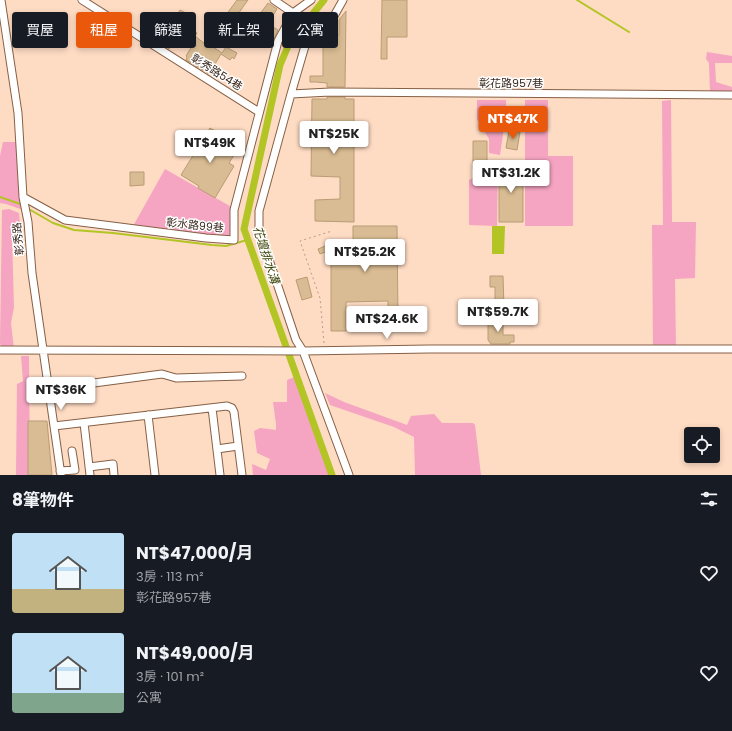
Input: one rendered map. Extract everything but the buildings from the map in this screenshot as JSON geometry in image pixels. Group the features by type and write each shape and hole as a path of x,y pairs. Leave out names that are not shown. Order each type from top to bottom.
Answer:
{"street":[{"name":"彰秀路","path":"1,0 18,113 23,197 28,222 32,273 60,473"},
{"name":"彰秀路54巷","path":"82,0 259,112"},
{"path":"274,0 292,12"},
{"name":"彰水路99巷","path":"294,12 311,0"},
{"path":"336,12 343,0"},
{"name":"彰水路99巷","path":"23,197 65,220 206,238 234,240 234,210 278,40 282,33"},
{"path":"304,48 259,211 259,230 296,340 303,351 349,475"},
{"name":"彰花路957巷","path":"291,94 330,92 732,95"},
{"path":"0,350 303,351 429,349 732,349"},
{"path":"48,387 56,388 162,374 176,378 242,376"},
{"path":"54,426 227,406 232,408 242,475"},
{"path":"212,408 220,475"},
{"path":"148,415 155,475"},
{"path":"84,422 90,471 113,464 114,475"},
{"path":"217,449 238,446"},
{"path":"60,473 76,472 72,451"}],"path":[{"path":"324,350 320,298 300,241 332,231"}],"shaded area":[{"path":"707,52 732,56 732,63 715,63 716,82 732,87 732,93 710,93 709,63 706,59"},
{"path":"477,100 506,100 506,114 500,155 489,153 489,139 477,119"},
{"path":"525,100 548,100 548,156 573,156 573,226 525,226"},
{"path":"671,100 672,222 696,222 695,278 675,279 676,349 653,349 652,225 663,225 662,101"},
{"path":"3,142 17,142 26,211 0,203 0,156"},
{"path":"489,166 498,167 497,226 469,225 469,180 489,170"},
{"path":"165,169 235,209 232,234 226,238 132,228"},
{"path":"9,209 19,213 21,235 12,236 14,307 11,323 14,349 4,349 0,344 2,210"},
{"path":"492,226 505,226 504,254 492,254"},
{"path":"21,356 29,356 30,475 16,475 17,384 23,381"},
{"path":"297,376 335,475 253,475 252,464 266,470 270,459 257,453 254,431 260,428 276,430 273,402 287,402 287,380"},
{"path":"325,393 344,402 407,425 411,416 434,414 442,423 473,423 475,425 481,475 415,475 414,437 394,427 330,405"}],"waterway":[{"name":"花壇排水溝","path":"324,0 311,16 294,32 280,65 244,229 332,475"},
{"path":"577,0 629,32"},
{"path":"0,197 23,205"},
{"path":"27,208 53,223 74,230 226,246 247,240"}]}
